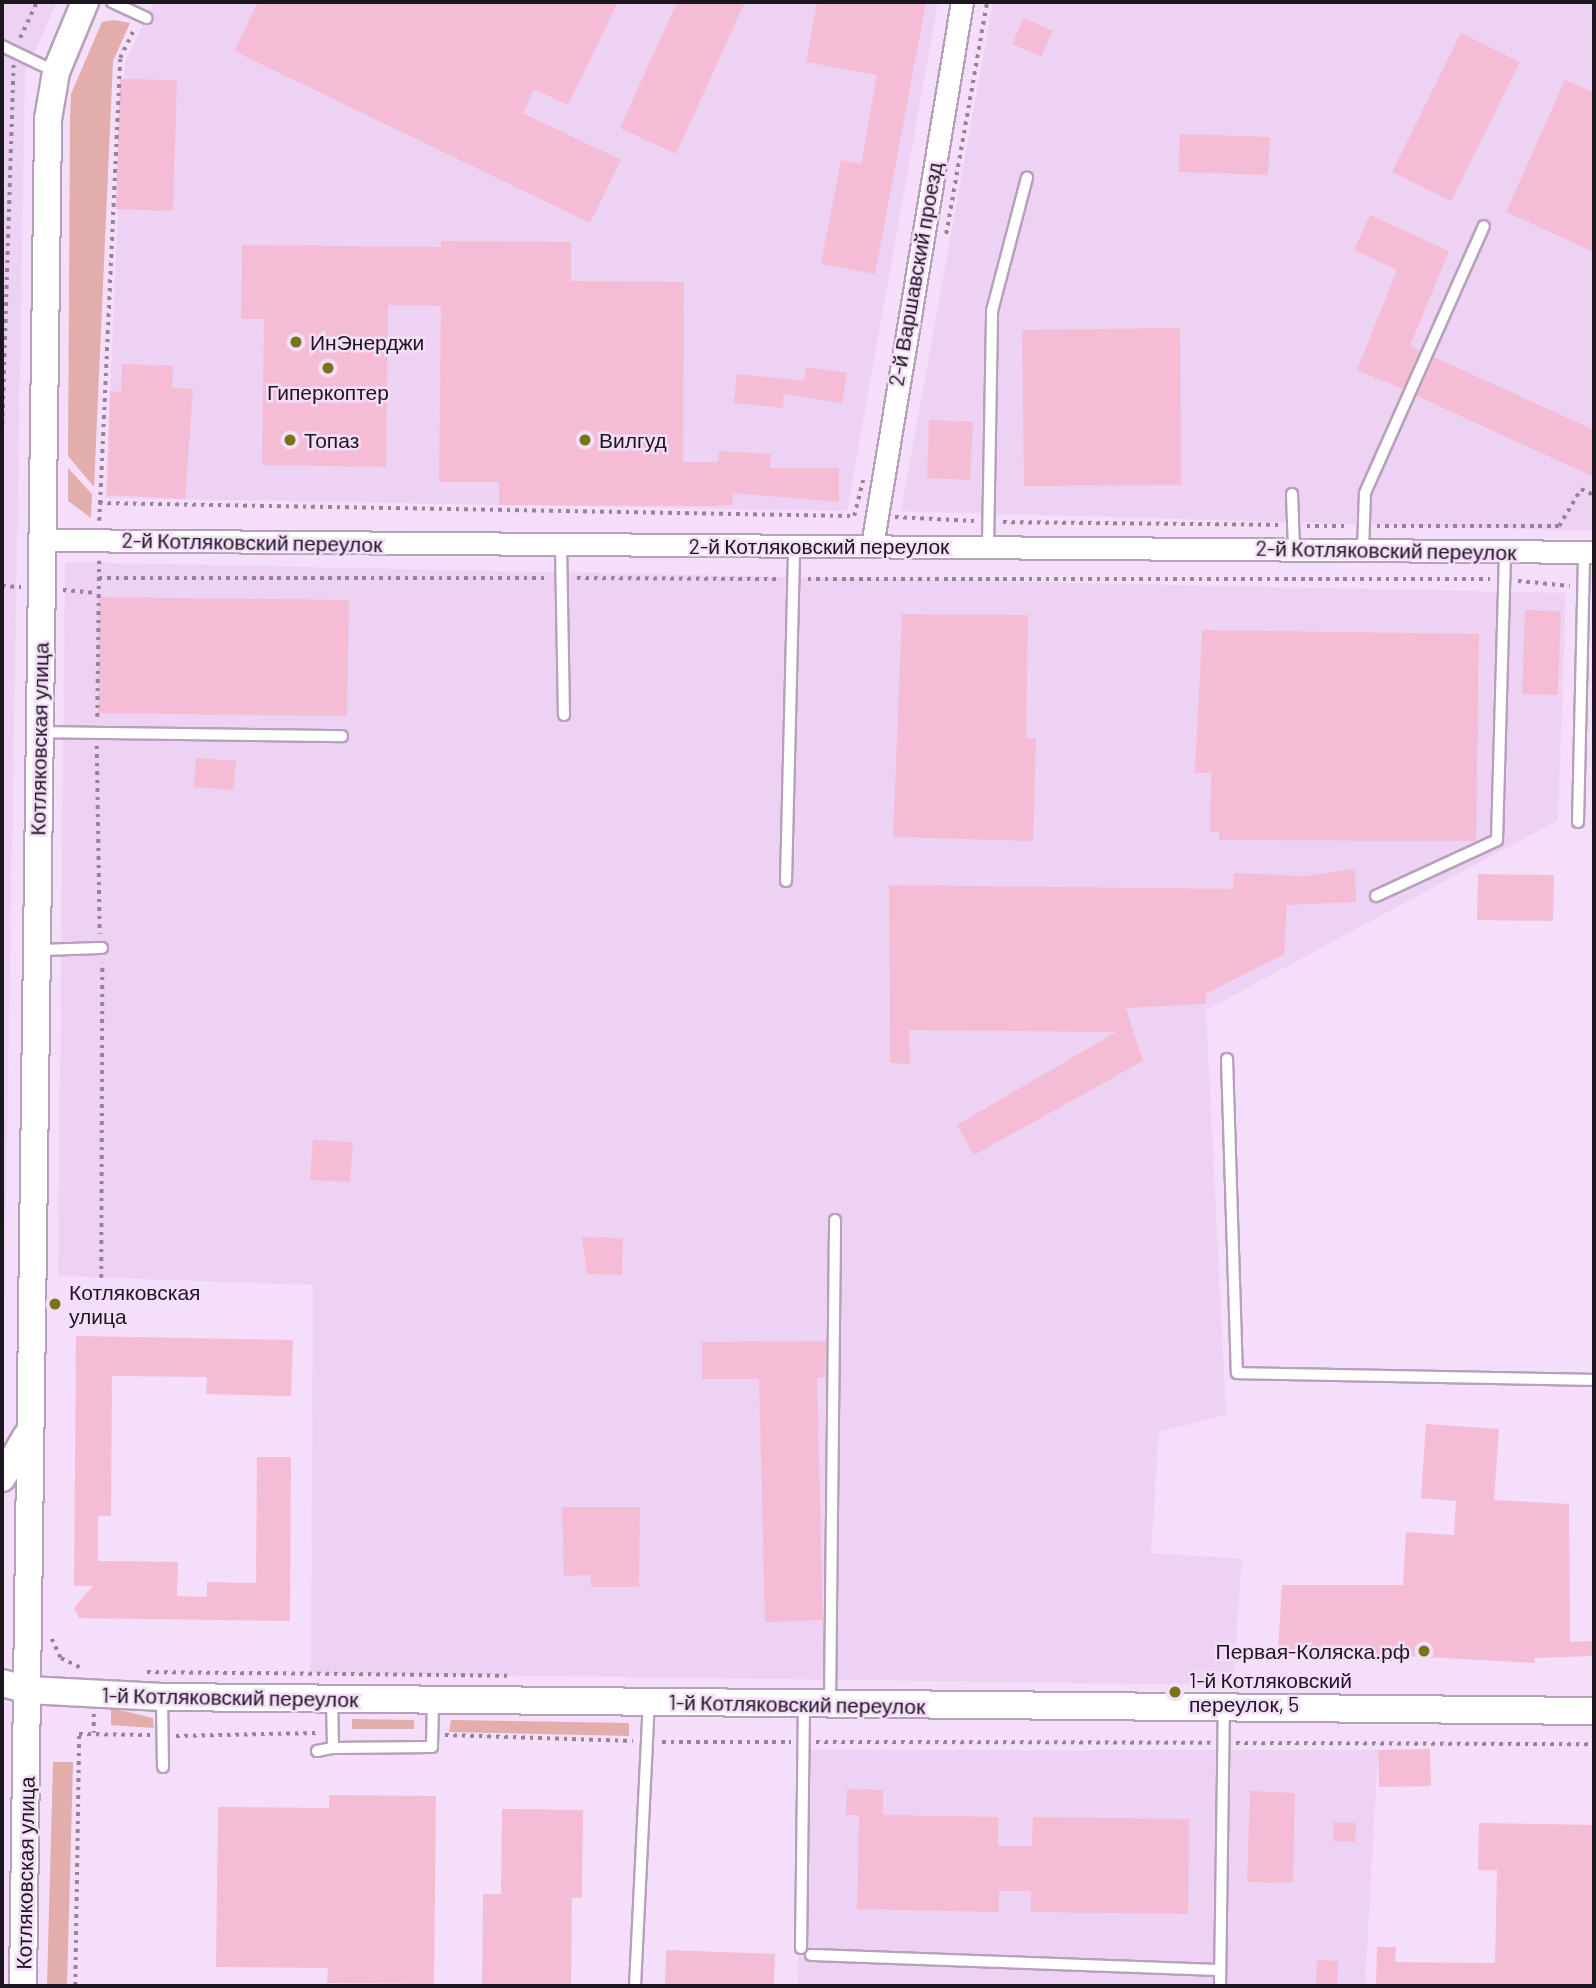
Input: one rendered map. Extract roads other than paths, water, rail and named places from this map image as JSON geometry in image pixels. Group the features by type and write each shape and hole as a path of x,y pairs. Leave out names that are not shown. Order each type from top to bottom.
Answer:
{"street":[{"name":"Котляковская улица","path":"23,1986 48,118 56,72 85,2"},
{"name":"2-й Варшавский проезд","path":"872,546 962,2"},
{"name":"2-й Котляковский переулок","path":"43,540 1589,552"},
{"path":"2,1478 30,1425"},
{"name":"1-й Котляковский переулок","path":"2,1683 29,1690 162,1697 817,1706 1594,1711"}],"lane":[{"path":"112,2 144,16"},
{"path":"2,46 56,72"},
{"path":"988,546 992,312 1027,178"},
{"path":"1363,550 1365,493 1484,226"},
{"path":"1292,494 1294,549"},
{"path":"561,545 565,715"},
{"path":"786,881 794,546"},
{"path":"1376,896 1497,840 1505,551"},
{"path":"1578,822 1583,587 1589,552"},
{"path":"39,732 342,736"},
{"path":"37,950 102,948"},
{"path":"1227,1059 1237,1373 1594,1380"},
{"path":"835,1220 817,1706 803,1742 806,1952 1220,1970"},
{"path":"162,1697 160,1736 163,1767"},
{"path":"332,1699 333,1748"},
{"path":"317,1751 333,1748 432,1747 433,1699"},
{"path":"635,1986 649,1702"},
{"path":"1220,1986 1224,1709"}],"place":[{"name":"ИнЭнерджи","path":"296,342"},
{"name":"Гиперкоптер","path":"328,368"},
{"name":"Топаз","path":"290,440"},
{"name":"Вилгуд","path":"585,440"},
{"name":"Котляковская улица","path":"55,1304"},
{"name":"Первая-Коляска.рф","path":"1424,1651"},
{"name":"1-й Котляковский переулок, 5","path":"1175,1692"}]}
